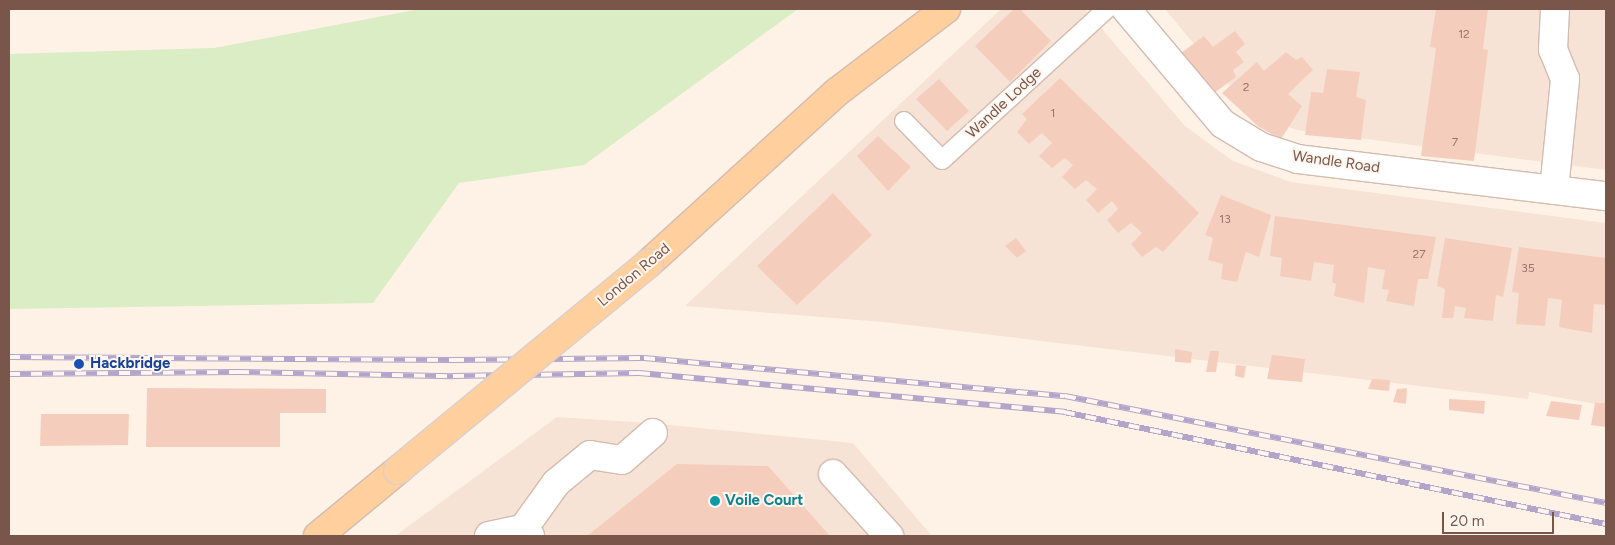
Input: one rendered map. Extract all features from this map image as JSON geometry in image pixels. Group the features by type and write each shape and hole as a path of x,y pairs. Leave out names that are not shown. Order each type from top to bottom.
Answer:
{"main road":[{"name":"London Road","path":"318,536 649,263 837,92 946,9"}],"street":[{"name":"Wandle Road","path":"1126,9 1223,124 1260,147 1298,159 1606,196"},
{"path":"1554,190 1565,79 1553,50 1555,9"},
{"path":"489,536 526,533 556,483 590,455 622,460 654,433"},
{"path":"833,474 889,536"}],"lane":[{"name":"Wandle Lodge","path":"904,121 942,160 1107,9"}],"shaded area":[{"path":"1001,9 1085,9 1185,126 1233,161 1291,182 1606,223 1606,406 1529,392 1528,399 883,322 685,306"},
{"path":"1165,9 1606,9 1606,170 1297,130 1264,119 1222,78"},
{"path":"557,417 649,423 853,443 932,536 395,536"}],"green space":[{"path":"420,9 798,9 584,165 459,183 373,303 9,309 9,54 214,48"}],"building":[{"path":"1014,9 1020,9 1051,41 1010,82 975,46"},
{"path":"1436,9 1488,9 1483,49 1488,50 1474,161 1421,156 1436,48 1430,47"},
{"path":"1235,31 1245,44 1236,52 1244,62 1233,70 1236,77 1214,93 1181,53 1204,36 1213,47"},
{"path":"1286,52 1296,60 1302,57 1313,70 1288,94 1302,106 1281,139 1259,127 1222,93 1257,62 1264,71"},
{"path":"1327,69 1360,72 1356,97 1366,100 1361,140 1305,135 1311,92 1323,93"},
{"path":"1060,78 1199,213 1163,252 1156,247 1142,257 1131,244 1142,233 1131,223 1118,233 1107,220 1118,209 1112,201 1098,213 1086,200 1097,189 1086,180 1075,189 1062,177 1073,165 1065,158 1052,168 1039,156 1052,143 1042,133 1029,144 1017,132 1027,119 1022,114"},
{"path":"939,79 969,111 947,131 916,99"},
{"path":"878,136 911,167 888,191 857,156"},
{"path":"833,193 872,235 797,305 757,266"},
{"path":"1221,195 1271,215 1259,257 1246,252 1237,282 1221,279 1223,264 1208,260 1213,238 1205,235"},
{"path":"1275,216 1436,237 1428,279 1418,279 1414,306 1386,301 1389,290 1382,289 1385,270 1368,267 1364,303 1334,296 1336,284 1332,282 1334,265 1314,262 1311,281 1280,276 1282,258 1270,256"},
{"path":"1016,238 1026,251 1017,258 1005,246"},
{"path":"1445,238 1512,248 1503,297 1496,295 1493,321 1464,318 1466,308 1455,306 1453,318 1442,318 1445,289 1437,286"},
{"path":"1519,247 1606,258 1606,305 1594,304 1592,333 1559,327 1562,300 1548,298 1545,326 1516,324 1519,293 1512,292"},
{"path":"1175,349 1192,352 1191,363 1175,362"},
{"path":"1210,351 1219,351 1216,372 1206,372"},
{"path":"1272,355 1305,359 1302,382 1267,379"},
{"path":"1236,365 1246,366 1244,378 1235,376"},
{"path":"1372,379 1390,380 1389,391 1368,389"},
{"path":"147,388 326,389 326,413 280,413 280,447 146,447"},
{"path":"1407,388 1406,404 1393,402 1397,389"},
{"path":"1449,399 1485,401 1484,414 1449,410"},
{"path":"1551,401 1582,405 1579,420 1546,416"},
{"path":"1595,403 1606,403 1606,427 1591,425"},
{"name":"Hackbridge","path":"41,414 129,414 128,445 40,446"},
{"name":"Voile Court","path":"677,464 768,466 830,536 587,536"}],"railway":[{"path":"9,357 453,360 644,358 1065,396 1606,503"},
{"path":"9,374 238,372 453,376 639,373 1064,412 1606,524"}],"place":[{"name":"Hackbridge","path":"79,364"},
{"name":"Voile Court","path":"715,501"}]}
